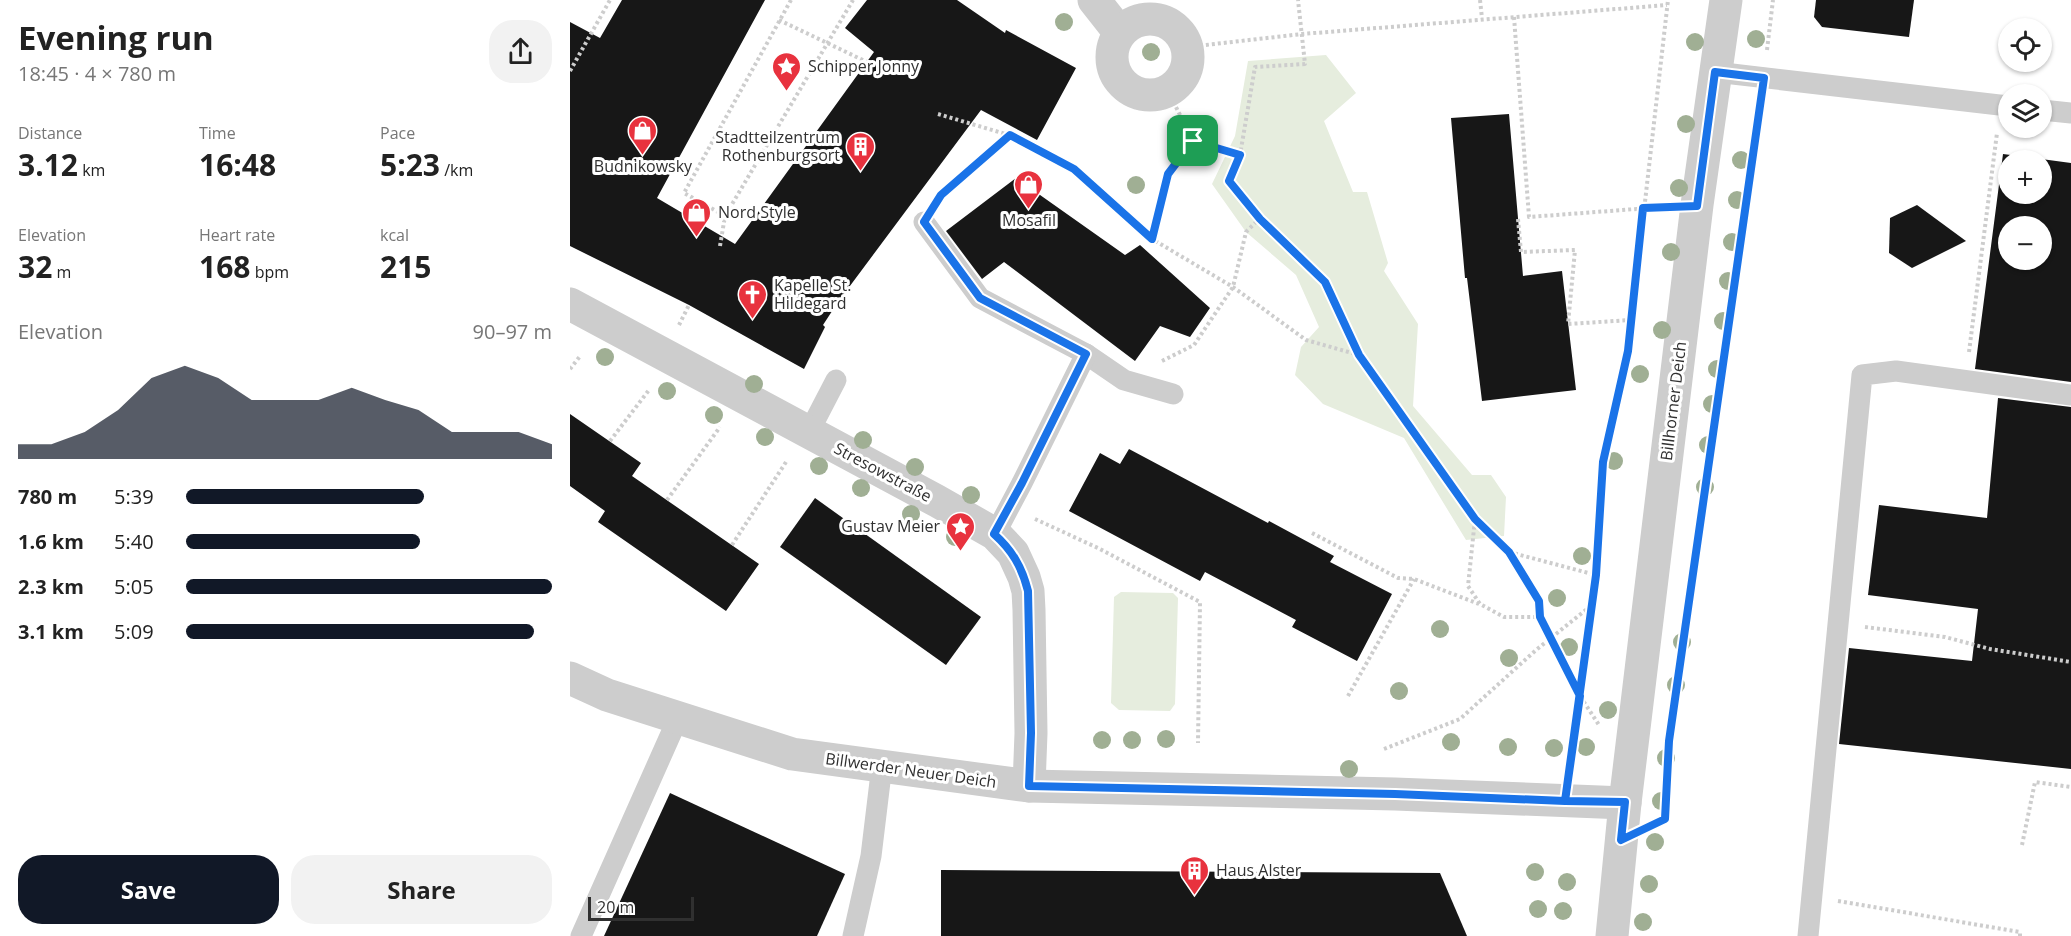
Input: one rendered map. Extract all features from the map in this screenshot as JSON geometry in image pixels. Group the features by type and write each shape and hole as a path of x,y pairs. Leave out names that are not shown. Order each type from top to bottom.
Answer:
{"street":[{"path":"1095,0 1120,33"},
{"name":"Billhorner Deich","path":"1611,936 1697,206 1725,0"},
{"path":"1144,19 1158,19 1171,24 1181,34 1188,47 1185,72 1178,83 1168,91 1155,95 1131,90 1114,70 1112,57 1114,45 1120,33 1131,24 1144,19"},
{"name":"Stresowstraße","path":"570,304 937,501 1001,521 1004,543 1016,560 1028,591 1031,733 1029,786"},
{"name":"Billwerder Neuer Deich","path":"570,678 608,695 792,754 1029,786 1395,794 1625,802"}],"lane":[{"path":"1715,72 1998,105"},
{"path":"2052,111 2071,113"},
{"path":"924,222 980,298 1086,354 1124,380 1173,394"},
{"path":"1001,521 1086,354"},
{"path":"1808,936 1862,375 1896,370 2071,395"},
{"path":"809,432 836,380"},
{"path":"581,936 678,718"},
{"path":"853,936 872,856 882,765"}],"path":[{"path":"570,71 610,0"},
{"path":"725,216 684,193 791,0"},
{"path":"720,246 725,216 854,0"},
{"path":"1298,0 1305,64 1256,67 1240,155 1229,181 1260,219 1325,282 1359,355 1475,519 1509,552 1539,601 1540,617 1580,696"},
{"path":"1480,0 1482,18"},
{"path":"1674,705 1764,78 1773,0"},
{"path":"1188,47 1302,34 1668,2 1628,351 1603,462 1593,605 1565,801"},
{"path":"1514,17 1529,217 1697,206"},
{"path":"780,20 867,62"},
{"path":"1168,91 1193,141 1240,155"},
{"path":"938,114 1010,135 1074,169 1152,239 1233,286 1306,340 1359,355"},
{"path":"924,222 941,195 1010,135"},
{"path":"1965,380 2000,138"},
{"path":"1152,239 1168,174 1193,141"},
{"path":"1124,380 1194,345 1233,286 1246,232 1260,219"},
{"path":"1518,219 1521,252 1575,250 1568,324 1631,320"},
{"path":"570,369 581,355"},
{"path":"610,441 649,390"},
{"path":"667,500 720,427"},
{"path":"732,545 786,462"},
{"path":"1475,519 1468,586 1480,604"},
{"path":"1001,521 1038,520 1098,548 1200,602 1198,743"},
{"path":"1312,533 1398,578 1414,579 1480,604 1504,617 1540,617"},
{"path":"1509,552 1596,575"},
{"path":"1348,696 1414,579"},
{"path":"1384,749 1460,719 1593,605"},
{"path":"1893,630 1945,637 1990,649 2071,662"},
{"path":"1621,840 1665,819 1669,752"},
{"path":"2022,844 2035,782 2071,788"},
{"path":"1811,897 2020,932 2020,936"}],"green space":[{"path":"1326,55 1356,93 1324,121 1353,192 1367,192 1388,263 1384,271 1418,324 1413,406 1472,475 1491,475 1506,497 1504,536 1466,540 1404,438 1323,404 1295,375 1301,347 1319,327 1296,275 1246,232 1212,184 1235,136 1248,61"},
{"path":"1121,592 1173,593 1178,598 1175,704 1170,711 1119,710 1111,703 1114,597"}],"building":[{"name":"Stadtteilzentrum Rothenburgsort","path":"622,0 765,0 657,198 735,244 874,52 845,28 867,0 957,0 1005,33 1006,30 1076,68 1037,140 981,110 838,302 823,325 825,327 804,369 689,305 570,246 570,22 600,38"},
{"path":"1816,0 1914,0 1909,37 1822,27 1814,17"},
{"path":"1509,114 1523,276 1562,271 1576,390 1482,401 1467,278 1465,278 1451,118"},
{"path":"2052,160 2071,163 2071,382 1975,369 1998,192 1998,204 2052,204"},
{"path":"1016,178 1125,255 1140,245 1210,308 1190,337 1160,326 1135,361 1004,262 982,279 946,231"},
{"path":"1917,205 1966,241 1912,268 1889,253 1890,218"},
{"path":"1998,398 2071,407 2071,769 1839,744 1849,648 1972,661 1978,609 1868,595 1879,505 1987,518"},
{"path":"570,414 641,463 632,476 759,564 726,611 598,522 605,511 570,486"},
{"path":"1129,449 1334,556 1330,562 1392,594 1357,661 1292,627 1296,620 1205,572 1200,581 1069,511 1100,453 1120,464"},
{"path":"815,498 981,617 946,665 780,547"},
{"path":"670,793 845,874 817,936 604,936"},
{"name":"Haus Alster","path":"941,870 1440,873 1467,936 941,936"}],"place":[{"name":"Schipper Jonny","path":"787,92"},
{"name":"Budnikowsky","path":"643,156"},
{"name":"Stadtteilzentrum Rothenburgsort","path":"861,172"},
{"name":"Mosafil","path":"1029,210"},
{"name":"Nord Style","path":"697,238"},
{"name":"Kapelle St. Hildegard","path":"753,320"},
{"name":"Gustav Meier","path":"961,552"},
{"name":"Haus Alster","path":"1195,896"}],"route":[{"path":"1193,141 1168,174 1152,239 1074,169 1010,135 941,195 924,222 980,298 1086,354 994,534 1004,543 1020,566 1028,591 1031,733 1029,786 1395,794 1565,801 1580,696 1593,605 1600,539 1603,462 1628,351 1643,208 1697,206 1715,72 1764,78 1669,741 1665,819 1621,840 1625,802 1565,801 1569,771 1580,696 1540,617 1539,601 1509,552 1475,519 1359,355 1325,282 1260,219 1229,181 1240,155 1193,141"}]}
